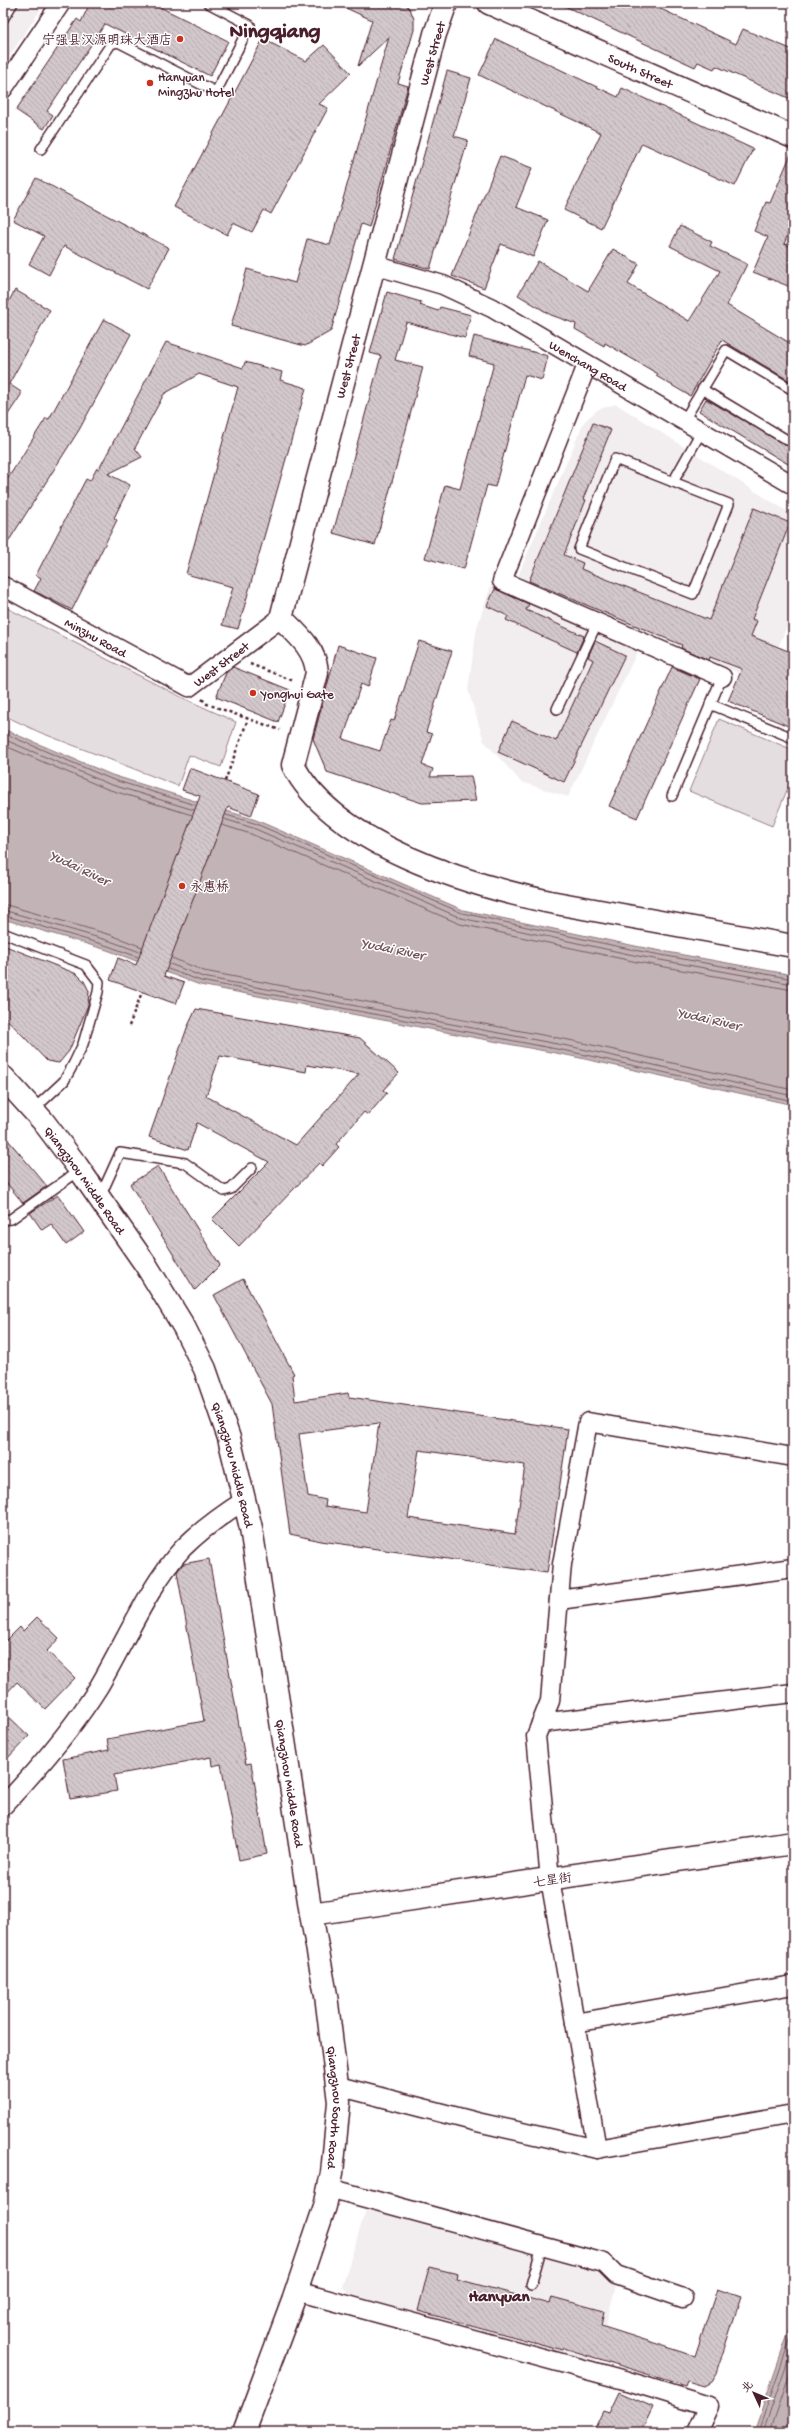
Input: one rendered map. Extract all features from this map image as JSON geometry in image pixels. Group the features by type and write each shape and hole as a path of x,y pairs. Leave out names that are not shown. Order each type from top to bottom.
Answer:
{"main road":[{"name":"West Street","path":"281,618 435,34 446,3"},
{"name":"South Street","path":"489,3 793,137"},
{"path":"281,618 301,638 312,652 317,666 317,673 293,765 301,781 311,793 353,829 427,865 515,895 793,946"},
{"name":"Qiangzhou Middle Road","path":"3,1077 33,1110 100,1197 169,1301 194,1348 211,1386 229,1438 245,1500 311,1914"},
{"name":"七星街","path":"311,1914 793,1843"},
{"name":"Qiangzhou South Road","path":"244,2432 320,2223 329,2188 338,2128 338,2086 326,1995 311,1914"}],"street":[{"path":"3,89 61,3"},
{"name":"Wenchang Road","path":"374,265 443,285 492,308 683,422 793,485"},
{"path":"587,365 502,581 722,676"},
{"name":"Minzhu Road","path":"3,586 188,687"},
{"name":"West Street","path":"188,687 281,618"},
{"path":"597,2149 550,1879 536,1736 550,1700 562,1564 588,1422 793,1457"},
{"path":"3,1806 38,1769 64,1737 98,1688 156,1586 182,1549 213,1521 245,1500"},
{"path":"559,1600 793,1568"},
{"path":"541,1723 793,1693"},
{"path":"575,2023 793,1985"},
{"path":"338,2086 477,2122 597,2149 793,2114"},
{"path":"329,2188 604,2262 616,2275 683,2298"},
{"path":"296,2291 628,2381 709,2406 698,2432"}],"lane":[{"path":"3,19 13,3"},
{"path":"42,149 111,44 118,42 216,92 250,25 208,3"},
{"path":"683,422 726,350 793,390"},
{"path":"702,389 787,440 793,438"},
{"path":"673,482 701,432"},
{"path":"615,459 673,482 729,504 693,594 579,549 615,459"},
{"path":"557,709 597,623"},
{"path":"672,796 722,676"},
{"path":"710,704 793,738"},
{"path":"3,933 86,965 99,982 98,992 85,1037 74,1063 64,1081 33,1110"},
{"path":"100,1197 120,1153 185,1162 224,1191 231,1189 252,1168"},
{"path":"3,1220 11,1219 80,1170"},
{"path":"530,2285 542,2246"}],"path":[{"path":"229,656 298,682"},
{"path":"188,687 207,704 279,731 282,724"},
{"path":"224,781 248,719"},
{"path":"129,1026 142,992"}],"shaded area":[{"path":"3,3 45,3 3,66"},
{"path":"616,404 793,515 793,611 764,683 529,589 517,578 584,422 597,410"},
{"path":"492,582 638,650 568,797 521,782 484,741 468,690 477,627"},
{"path":"3,606 181,697 236,722 221,767 189,755 178,786 39,732 3,715"},
{"path":"719,719 793,750 793,776 772,826 689,791"},
{"path":"367,2206 618,2279 595,2364 349,2294 342,2287"}],"water":[{"name":"Yudai River","path":"3,729 112,775 256,820 463,910 640,947 793,975 793,1105 571,1056 200,985 107,950 3,919"},
{"path":"793,2320 793,2432 754,2432"}],"building":[{"path":"90,3 152,3 228,41 210,76 105,24 47,111 53,115 44,129 16,110 77,19 81,22"},
{"path":"335,3 404,3 410,9 414,19 414,30 398,83 408,86 369,227 361,224 331,331 305,346 231,326 247,269 295,283 307,239 330,245 389,37 358,66 372,20"},
{"path":"558,3 648,3 736,44 743,29 793,50 793,100 716,66 714,69 698,62 695,67"},
{"path":"263,39 306,61 324,45 351,73 319,104 328,108 271,214 264,210 252,232 233,223 227,235 174,207"},
{"path":"496,39 618,97 622,88 753,149 735,186 642,143 601,228 564,210 601,133 479,75"},
{"path":"447,71 471,78 454,136 468,140 430,269 395,259"},
{"path":"793,149 793,222 784,244 793,247 793,288 753,272 768,237 754,231 766,202 770,203"},
{"path":"500,156 532,168 516,207 548,220 533,257 501,244 484,288 452,276"},
{"path":"36,178 169,248 147,289 64,246 49,275 29,264 44,236 13,220"},
{"path":"680,226 712,242 710,246 747,264 727,305 793,345 793,383 722,340 690,396 656,376 658,374 605,343 604,346 575,329 576,324 551,315 518,295 538,261 588,291 613,249 639,264 628,284 689,321 720,271 670,246"},
{"path":"15,290 50,310 9,384 21,392 21,395 3,422 3,312"},
{"path":"387,292 421,302 420,305 438,311 440,307 471,315 465,338 406,322 395,360 423,367 375,545 333,533 381,356 370,353"},
{"path":"104,319 131,334 79,430 3,550 3,486 46,418 49,419"},
{"path":"474,336 548,356 542,380 525,375 495,487 487,485 464,569 425,558 445,485 460,489 494,363 469,356"},
{"path":"166,342 243,368 245,362 282,372 280,380 306,388 238,629 222,625 233,587 186,574 238,387 199,374 164,394 135,448 142,457 108,474 130,485 114,518 117,520 72,610 34,591 41,578 36,575 86,479 90,481 97,468 99,469"},
{"path":"706,399 793,449 793,467 699,411"},
{"path":"593,423 611,430 583,499 586,500 564,555 583,563 581,569 709,620 754,508 790,523 752,619 757,621 751,636 793,653 793,728 728,701 742,669 710,657 709,660 681,648 682,645 529,581"},
{"path":"495,589 529,604 526,610 584,636 577,652 506,620 508,616 487,606"},
{"path":"419,641 452,651 426,732 432,734 422,765 433,769 430,777 471,776 476,801 422,803 327,772 313,739 338,645 377,658 368,687 361,684 343,739 380,751 391,720 394,721"},
{"path":"595,641 625,655 564,782 498,752 512,721 556,741 593,660 588,657"},
{"name":"Yonghui Gate","path":"233,667 290,690 278,722 216,697 226,673"},
{"path":"672,667 700,679 637,818 609,806"},
{"name":"永惠桥","path":"190,768 259,794 251,816 228,807 164,976 184,983 176,1004 110,980 118,958 136,965 200,796 182,790"},
{"path":"3,945 77,974 84,981 89,991 88,1005 69,1051 59,1063 47,1061 3,1015"},
{"path":"196,1009 360,1038 399,1073 383,1090 387,1093 368,1115 364,1112 336,1144 339,1147 322,1166 319,1163 239,1246 212,1219 269,1162 197,1123 188,1150 149,1137 187,1028","holes":["220,1056 306,1072 307,1065 359,1074 296,1145 206,1096"]},
{"path":"3,1134 47,1186 23,1203 3,1179"},
{"path":"158,1166 220,1265 195,1290 130,1184"},
{"path":"58,1195 84,1232 66,1245 51,1224 42,1230 30,1213"},
{"path":"243,1279 294,1374 292,1375 295,1401 348,1393 349,1397 568,1429 547,1573 321,1541 290,1534 272,1404 214,1295","holes":["379,1423 366,1512 325,1506 326,1500 308,1496 299,1434","419,1450 525,1465 515,1534 408,1518"]},
{"path":"209,1559 246,1764 251,1763 267,1854 239,1860 221,1764 212,1766 211,1757 114,1775 117,1791 70,1799 63,1759 109,1750 107,1739 204,1721 177,1572 183,1564"},
{"path":"37,1617 59,1638 47,1651 75,1678 45,1709 17,1682 3,1697 3,1644 20,1627 23,1631"},
{"path":"3,1711 29,1736 3,1763"},
{"path":"429,2267 458,2274 457,2279 550,2304 552,2297 604,2311 601,2326 695,2356 717,2289 741,2297 716,2374 711,2382 704,2386 687,2381 685,2386 564,2348 563,2350 418,2311"},
{"path":"619,2392 653,2407 641,2432 593,2432 603,2411 609,2413"}],"place":[{"name":"宁强县汉源明珠大酒店","path":"180,39"},
{"name":"Hanyuan Mingzhu Hotel","path":"150,83"},
{"name":"Yonghui Gate","path":"253,693"},
{"name":"永惠桥","path":"182,886"}],"district":[{"name":"Ningqiang","path":"275,30"},
{"name":"Hanyuan","path":"499,2295"}]}
